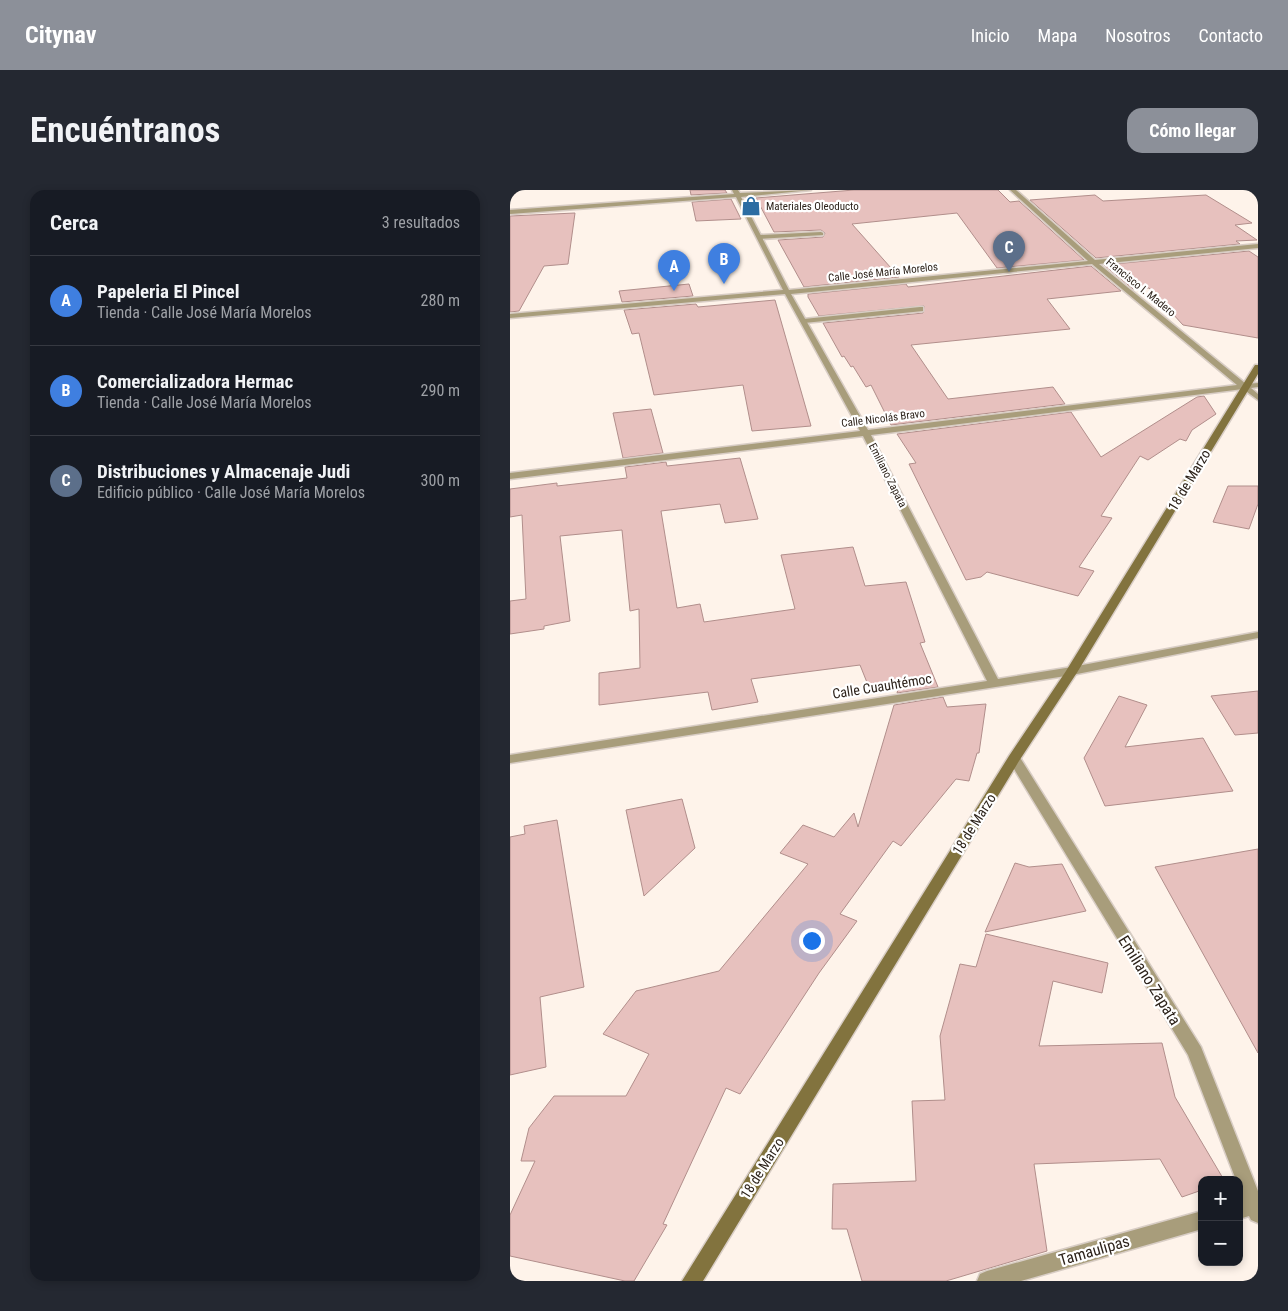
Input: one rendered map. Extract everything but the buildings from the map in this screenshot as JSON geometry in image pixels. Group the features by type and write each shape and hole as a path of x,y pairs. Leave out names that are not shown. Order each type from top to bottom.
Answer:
{"main road":[{"name":"18 de Marzo","path":"692,1281 1014,759 1072,671 1252,386 1258,366"}],"street":[{"path":"510,212 737,193 808,190"},
{"name":"Francisco I. Madero","path":"1013,190 1092,262 1252,386 1258,398"},
{"name":"Emiliano Zapata","path":"737,193 787,292 865,432 994,683"},
{"path":"760,238 821,234"},
{"name":"Calle José María Morelos","path":"510,316 787,292 1258,246"},
{"path":"804,321 920,309"},
{"name":"Calle Nicolás Bravo","path":"510,476 1252,386"},
{"name":"Calle Cuauhtémoc","path":"510,759 1072,671 1258,635"},
{"name":"Emiliano Zapata","path":"1014,759 1195,1052 1252,1208"},
{"name":"Tamaulipas","path":"987,1281 1198,1221"}],"place":[{"name":"Materiales Oleoducto","path":"751,206"},
{"name":"Distribuciones y Almacenaje Judi","path":"1009,272"},
{"name":"Comercializadora Hermac","path":"724,284"},
{"name":"Papeleria El Pincel","path":"674,291"}]}
